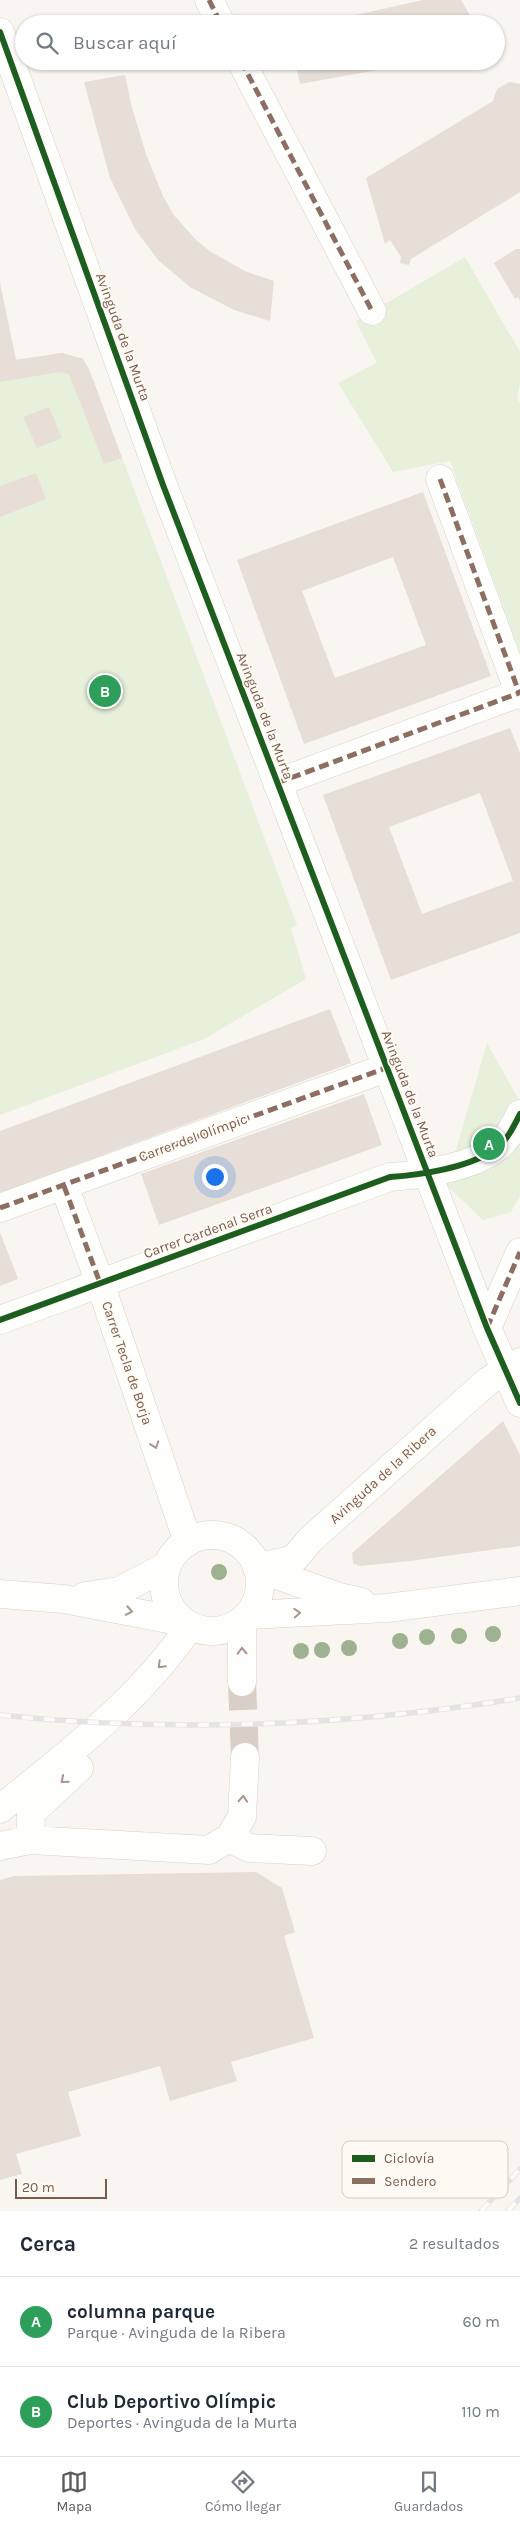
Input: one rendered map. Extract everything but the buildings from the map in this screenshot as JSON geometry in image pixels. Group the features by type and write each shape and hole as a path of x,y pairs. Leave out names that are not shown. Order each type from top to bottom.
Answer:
{"street":[{"path":"209,0 216,15"},
{"name":"Avinguda de la Murta","path":"0,32 160,476 487,1328 512,1366 520,1402"},
{"path":"246,70 372,311"},
{"path":"277,783 520,694 440,479"},
{"name":"Carrer del Olímpic","path":"0,1208 386,1068"},
{"path":"427,1174 492,1151 509,1135 520,1114"},
{"name":"Carrer Cardenal Serra","path":"0,1320 390,1177 427,1174"},
{"name":"Carrer Tecla de Borja","path":"64,1186 100,1283 188,1542"},
{"path":"487,1328 520,1252"},
{"name":"Avinguda de la Ribera","path":"257,1568 294,1559 326,1526 488,1381 512,1366"},
{"path":"0,1594 64,1599 187,1624 203,1630 217,1631 230,1628 245,1618 255,1605 259,1593 260,1580 251,1555 241,1545 229,1538 215,1535 201,1536 188,1542 176,1552 167,1566 164,1582 166,1598 173,1612 187,1624"},
{"path":"64,1599 119,1591 167,1566"},
{"path":"257,1568 338,1597 387,1608"},
{"path":"245,1618 387,1608 520,1591"},
{"path":"242,1682 245,1618"},
{"path":"0,1809 85,1741 169,1657 187,1624"},
{"path":"30,1840 31,1813 84,1764 85,1741"},
{"path":"0,1846 30,1840 209,1850 229,1838 242,1817 245,1757"},
{"path":"229,1838 249,1848 312,1851"}],"green space":[{"path":"465,257 520,352 520,383 517,398 520,403 520,652 450,461 393,472 338,383 377,363 356,321"},
{"path":"62,353 83,359 89,369 297,925 291,928 306,979 204,1039 0,1115 0,362"},
{"path":"487,1043 520,1102 520,1196 511,1212 483,1220 446,1185"}],"tunnel":[{"path":"242,1682 245,1757"}],"railway":[{"path":"0,1715 130,1724 260,1724 391,1715 520,1698"},
{"path":"508,2182 520,2169"},
{"path":"481,2211 493,2198"},
{"path":"508,2211 520,2198"}],"marked path":[{"path":"209,0 216,15"},
{"path":"246,70 372,311"},
{"path":"440,479 520,695"},
{"path":"277,783 519,693"},
{"path":"0,1208 386,1068"},
{"path":"64,1186 100,1283"},
{"path":"487,1328 520,1252"}],"cycle path":[{"path":"0,32 163,485 487,1328 520,1403"},
{"path":"0,1320 390,1177 429,1172 470,1162 497,1148 509,1135 520,1114"}],"place":[{"name":"Club Deportivo Olímpic","path":"105,691"},
{"name":"columna parque","path":"489,1144"}]}
